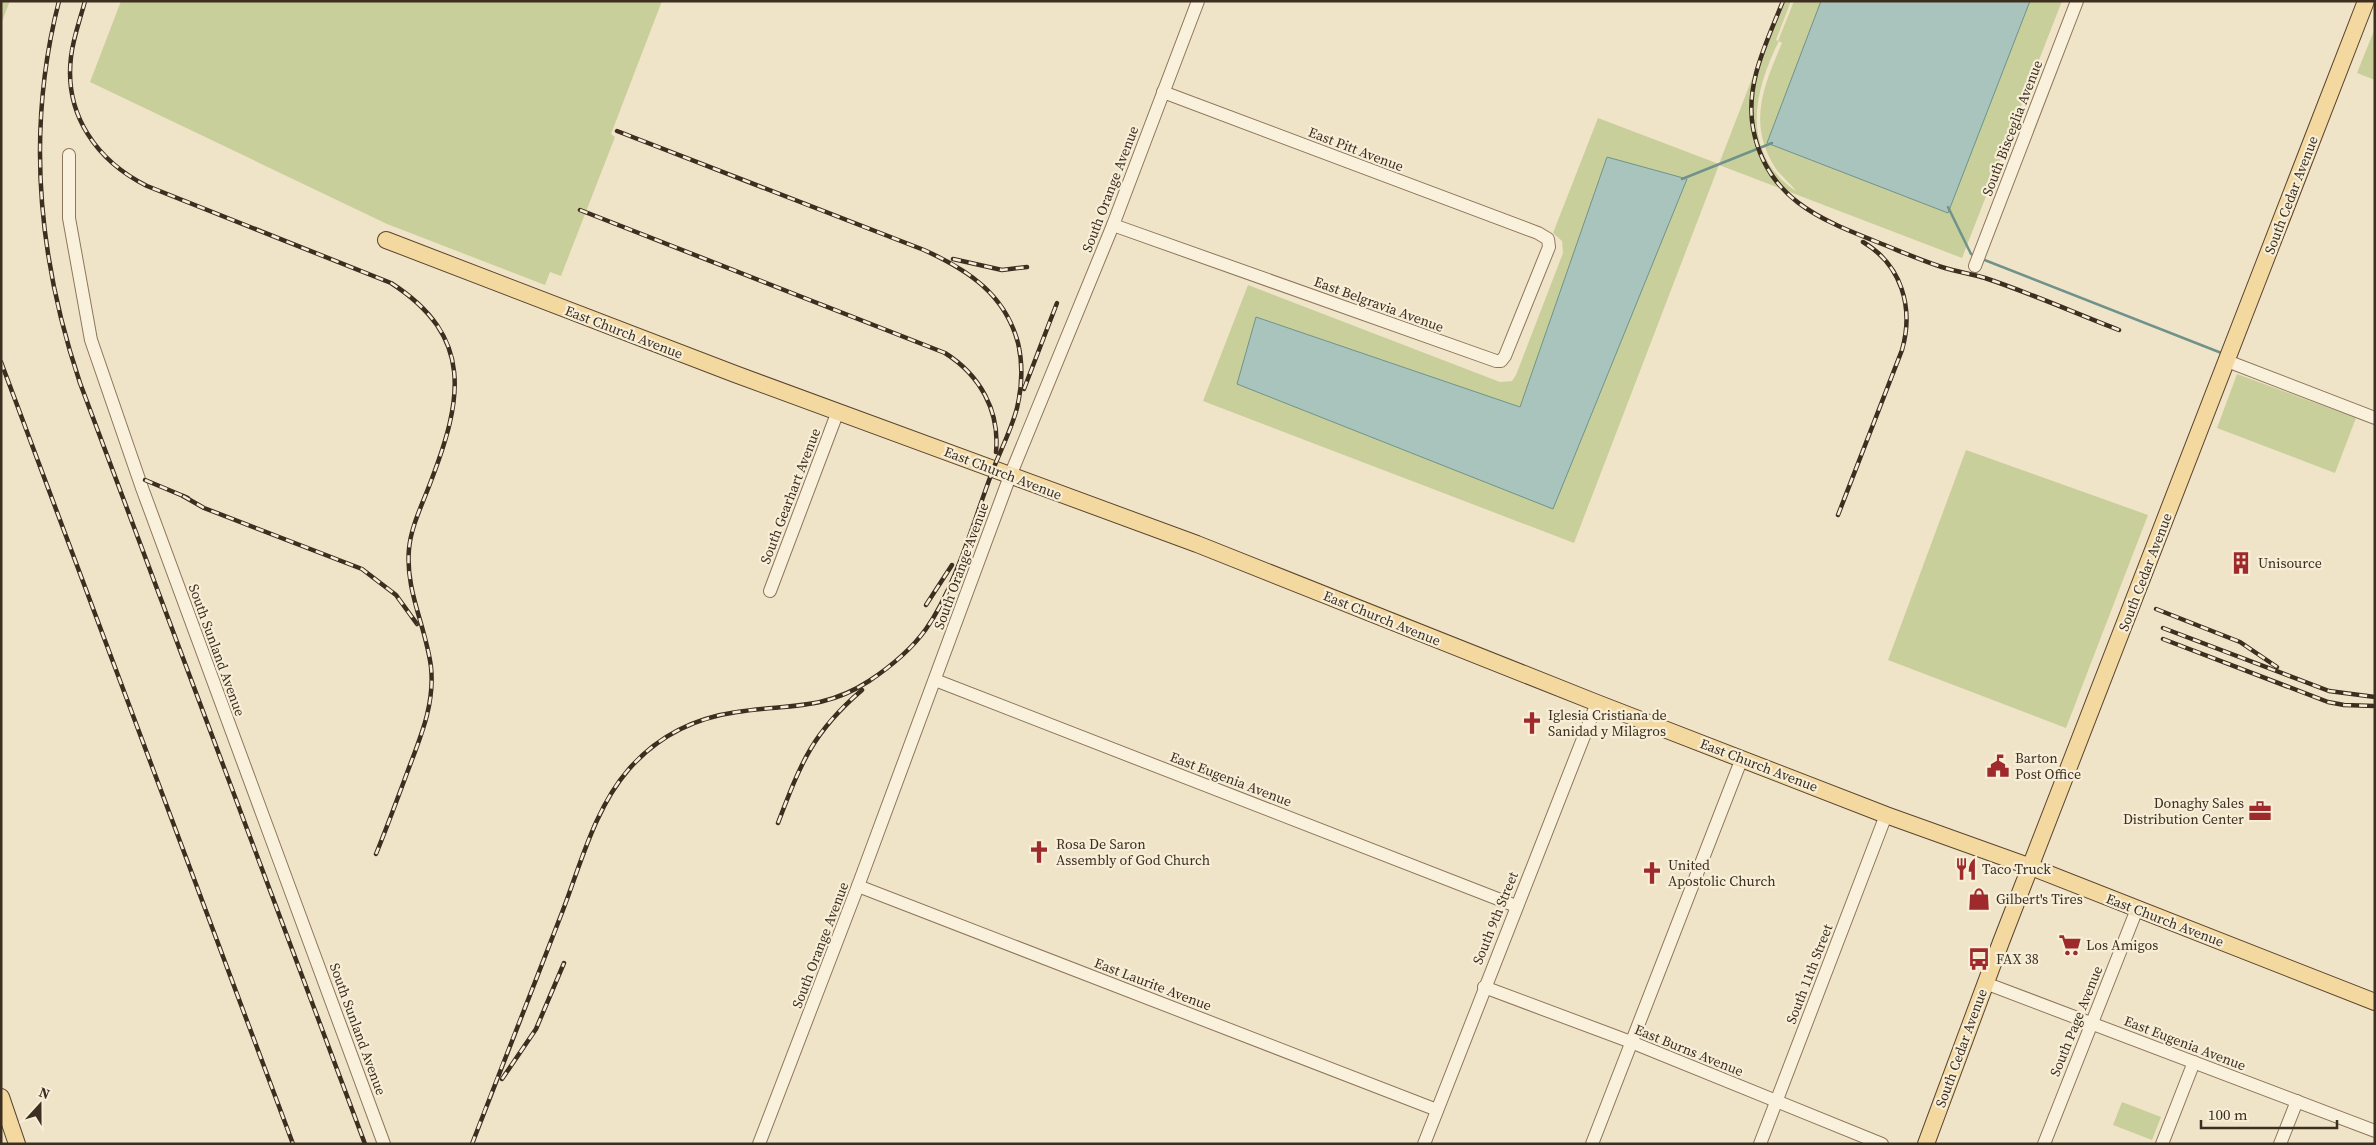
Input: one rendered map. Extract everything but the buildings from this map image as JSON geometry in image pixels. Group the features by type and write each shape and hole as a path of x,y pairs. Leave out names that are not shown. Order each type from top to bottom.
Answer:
{"main road":[{"name":"South Cedar Avenue","path":"1926,1144 1985,983 2366,1"},
{"name":"East Church Avenue","path":"386,240 735,374 1200,545 1597,704 1742,758 1886,815 2031,867 2375,1002"},
{"path":"1,1098 17,1144"}],"street":[{"name":"South Orange Avenue","path":"759,1144 858,886 1010,476 1113,224 1198,1"},
{"name":"South Bisceglia Avenue","path":"1975,266 2077,1"},
{"name":"East Pitt Avenue","path":"1163,92 1538,233"},
{"name":"South Sunland Avenue","path":"69,155 69,218 91,340 142,488 384,1144"},
{"name":"East Belgravia Avenue","path":"1113,224 1496,361 1502,361 1505,356 1549,247 1548,239 1538,233"},
{"path":"2226,362 2375,418"},
{"name":"South Gearhart Avenue","path":"770,591 838,412"},
{"name":"East Eugenia Avenue","path":"935,680 1516,906"},
{"name":"South 9th Street","path":"1424,1144 1484,987 1597,704"},
{"path":"1592,1144 1742,758"},
{"name":"South 11th Street","path":"1760,1144 1886,815"},
{"name":"East Laurite Avenue","path":"858,886 1437,1110"},
{"name":"South Page Avenue","path":"2044,1144 2090,1022 2137,909"},
{"name":"East Eugenia Avenue","path":"1985,983 2375,1131"},
{"name":"East Burns Avenue","path":"1484,987 1631,1042 1882,1144"},
{"path":"2162,1144 2194,1062"},
{"path":"2280,1144 2297,1101"}],"green space":[{"path":"1,1 10,1 1,24"},
{"path":"121,1 662,1 611,134 615,137 561,276 550,272 545,285 387,224 90,82"},
{"path":"1782,1 1791,1 1776,40 1778,41 1794,1 2062,1 1962,258 1719,165 1574,543 1203,401 1248,285 1500,382 1512,381 1563,253 1562,241 1553,233 1598,118 1719,164","holes":["1779,41 1782,43 1764,90 1760,121 1762,137 1767,152 1776,169 1796,191 1778,176 1766,159 1759,141 1757,121 1758,101 1763,81"]},
{"path":"2375,28 2375,80 2357,73"},
{"path":"2237,374 2356,418 2335,473 2217,428"},
{"path":"1966,450 2148,515 2066,728 1888,660"},
{"path":"2122,1102 2161,1117 2152,1140 2113,1125"}],"water":[{"path":"1821,1 2030,1 1948,213 1767,143"},
{"path":"1607,157 1687,179 1553,509 1237,384 1256,317 1520,407"}],"waterway":[{"path":"1682,179 1772,143"},
{"path":"1948,207 1971,254 1975,256"},
{"path":"1982,259 2224,354"}],"railway":[{"path":"59,1 42,97 41,193 54,289 66,336 80,383 365,1144"},
{"path":"85,1 71,57 70,78 73,98 79,117 88,134 113,163 129,176 147,186 391,283 418,304 437,325 449,348 454,372 454,397 450,423 442,451 415,523 409,549 410,579 431,667 431,695 421,734 376,854"},
{"path":"1783,1 1759,63 1752,95 1751,111 1753,128 1760,152 1770,172 1783,189 1798,203 1816,214 1856,233 1936,265 2002,284 2119,330"},
{"path":"472,1144 590,836 617,784 629,769 652,747 664,738 691,724 737,712 804,705 836,697 852,691 869,681 907,651 926,629 955,575 991,475 1012,425 1020,392 1021,359 1012,326 994,297 970,275 924,250 617,131"},
{"path":"580,210 945,353 968,372 978,383 985,395 995,422 996,452"},
{"path":"1838,515 1902,350 1905,334 1905,303 1896,275 1887,263 1863,242"},
{"path":"953,259 1002,270 1027,267"},
{"path":"1024,389 1057,303"},
{"path":"1,362 293,1144"},
{"path":"145,480 188,498"},
{"path":"183,496 204,508 362,569 396,595 417,624"},
{"path":"926,605 952,565"},
{"path":"2156,609 2240,642 2277,667"},
{"path":"2163,628 2329,691 2375,697"},
{"path":"2163,639 2328,702 2344,705 2375,706"},
{"path":"778,823 810,750 831,720 862,690"},
{"path":"502,1079 536,1029 564,963"}],"place":[{"name":"Unisource","path":"2241,563"},
{"name":"Iglesia Cristiana de Sanidad y Milagros","path":"1532,723"},
{"name":"Barton Post Office","path":"1998,766"},
{"name":"Donaghy Sales Distribution Center","path":"2260,811"},
{"name":"Rosa De Saron Assembly of God Church","path":"1039,852"},
{"name":"Taco Truck","path":"1966,869"},
{"name":"United Apostolic Church","path":"1652,873"},
{"name":"Gilbert's Tires","path":"1979,899"},
{"name":"Los Amigos","path":"2070,945"},
{"name":"FAX 38","path":"1979,959"}]}
